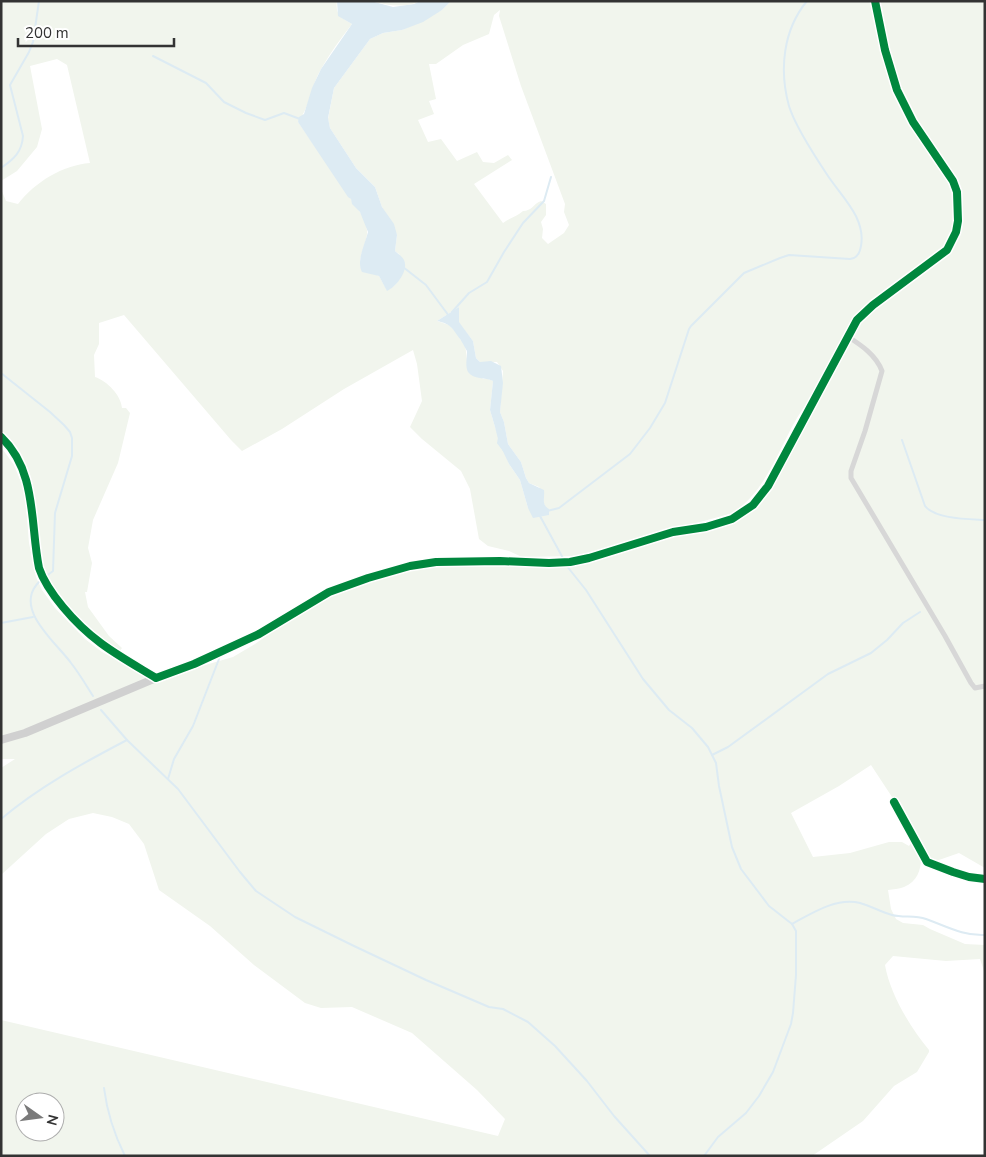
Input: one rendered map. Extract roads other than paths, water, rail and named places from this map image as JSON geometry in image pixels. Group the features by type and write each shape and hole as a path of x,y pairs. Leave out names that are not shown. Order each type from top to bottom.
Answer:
{"street":[{"path":"1,740 25,734 156,678 194,664 259,634 328,592 368,578 410,566 436,562 464,560 570,562 618,550 673,532 706,527 732,520 753,505 765,491 857,320 864,312 947,250 956,232 958,221 957,192 953,181 913,122 897,90 885,50 875,1"},
{"path":"847,336 863,346 882,371 865,431 851,471 851,478 971,683 975,688 985,686"},
{"path":"1,437 18,458 27,479 39,568 52,594 76,623 96,641 156,678"},
{"path":"894,802 927,862 969,877 985,878"}],"waterway":[{"path":"1,168 16,155 22,142 23,136 10,85 33,42 39,1"},
{"path":"547,511 559,508 630,454 650,428 665,403 689,329 744,273 789,255 850,259 856,257 859,253 862,236 852,208 823,169 801,132 792,114 786,92 784,65 788,37 799,12 807,1"},
{"path":"153,56 206,83 224,102 246,113 265,120 284,113 300,119"},
{"path":"452,312 469,293 487,282 523,223 544,201 551,177"},
{"path":"403,267 426,285 449,316"},
{"path":"462,340 467,349"},
{"path":"1,373 50,412 70,432 72,438 72,456 55,513 53,571 45,577"},
{"path":"499,438 498,443 504,451"},
{"path":"902,440 925,506 936,514 944,516 985,520"},
{"path":"540,516 564,560"},
{"path":"566,565 586,590 643,679 669,710 692,728 708,747 716,763 732,847 741,869 769,906 792,924 796,931 796,975 793,1013 791,1024 773,1072 759,1096 746,1113 718,1137 704,1156"},
{"path":"40,581 32,591 33,614 39,625 74,667 93,696"},
{"path":"712,755 728,747 828,674 871,653 903,623 920,612"},
{"path":"1,623 33,617"},
{"path":"168,779 174,759 193,726 219,659"},
{"path":"101,710 127,740 178,789 256,891 295,917 354,946 426,980 489,1007 503,1009 528,1022 555,1046 587,1081 614,1116 650,1156"},
{"path":"1,819 46,786 127,740"},
{"path":"792,924 825,907 842,902 851,902 864,904 892,915 922,918 962,932 985,935"},
{"path":"104,1088 111,1123 125,1156"}]}
